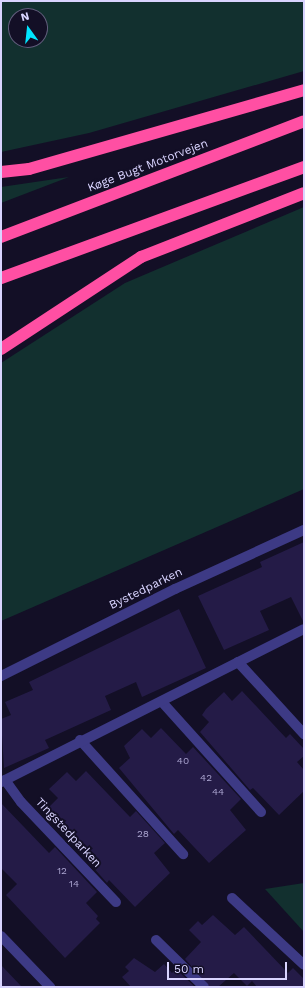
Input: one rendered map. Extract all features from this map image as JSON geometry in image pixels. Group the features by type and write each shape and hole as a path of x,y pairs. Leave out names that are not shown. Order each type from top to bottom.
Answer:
{"highway":[{"path":"1,172 29,169 304,90"},
{"name":"Køge Bugt Motorvejen","path":"1,236 304,121"},
{"path":"1,278 304,167"},
{"path":"1,350 141,257 304,193"}],"street":[{"name":"Bystedparken","path":"1,676 175,589 304,530"},
{"name":"Tingstedparken","path":"116,902 3,781 80,740 162,702 304,629"},
{"path":"238,662 304,734"},
{"path":"162,702 261,812"},
{"path":"80,740 183,854"},
{"path":"232,898 304,965"},
{"path":"1,936 50,987"},
{"path":"156,940 204,987"}],"green space":[{"path":"1,1 304,1 304,71 89,133 1,152"},
{"path":"69,177 1,203 1,187"},
{"path":"304,207 304,489 1,621 1,363 125,283"},
{"path":"304,883 304,932 265,889"}],"building":[{"path":"304,542 304,623 291,597 260,611 269,630 224,650 198,596 262,567 260,562"},
{"path":"179,609 206,668 142,697 136,682 105,696 111,710 45,740 49,748 4,768 1,719 11,715 5,702 33,690 29,682"},
{"path":"242,691 286,738 290,734 304,749 304,756 297,762 304,770 304,791 279,815 253,788 250,790 200,732 209,722 202,715 206,709 224,692 232,701"},
{"path":"161,728 186,754 193,747 241,799 230,810 246,830 209,863 178,830 174,834 119,768 130,758 124,746 142,729 151,738"},
{"path":"86,771 130,817 136,811 165,843 154,853 170,873 135,907 109,880 107,883 44,812 58,798 49,789 67,772 76,781"},
{"path":"1,803 49,853 55,847 97,892 86,903 98,916 96,919 100,923 65,958 6,895 17,884 1,868"},
{"path":"213,915 235,935 244,927 288,973 293,968 304,979 304,987 257,987 252,981 247,986 234,973 218,987 210,987 185,959 201,942 189,930 198,921 202,925"},
{"path":"134,958 155,972 164,964 172,973 176,969 195,987 131,987 122,977 129,971 125,967"},
{"path":"1,965 22,987 1,987"}]}
